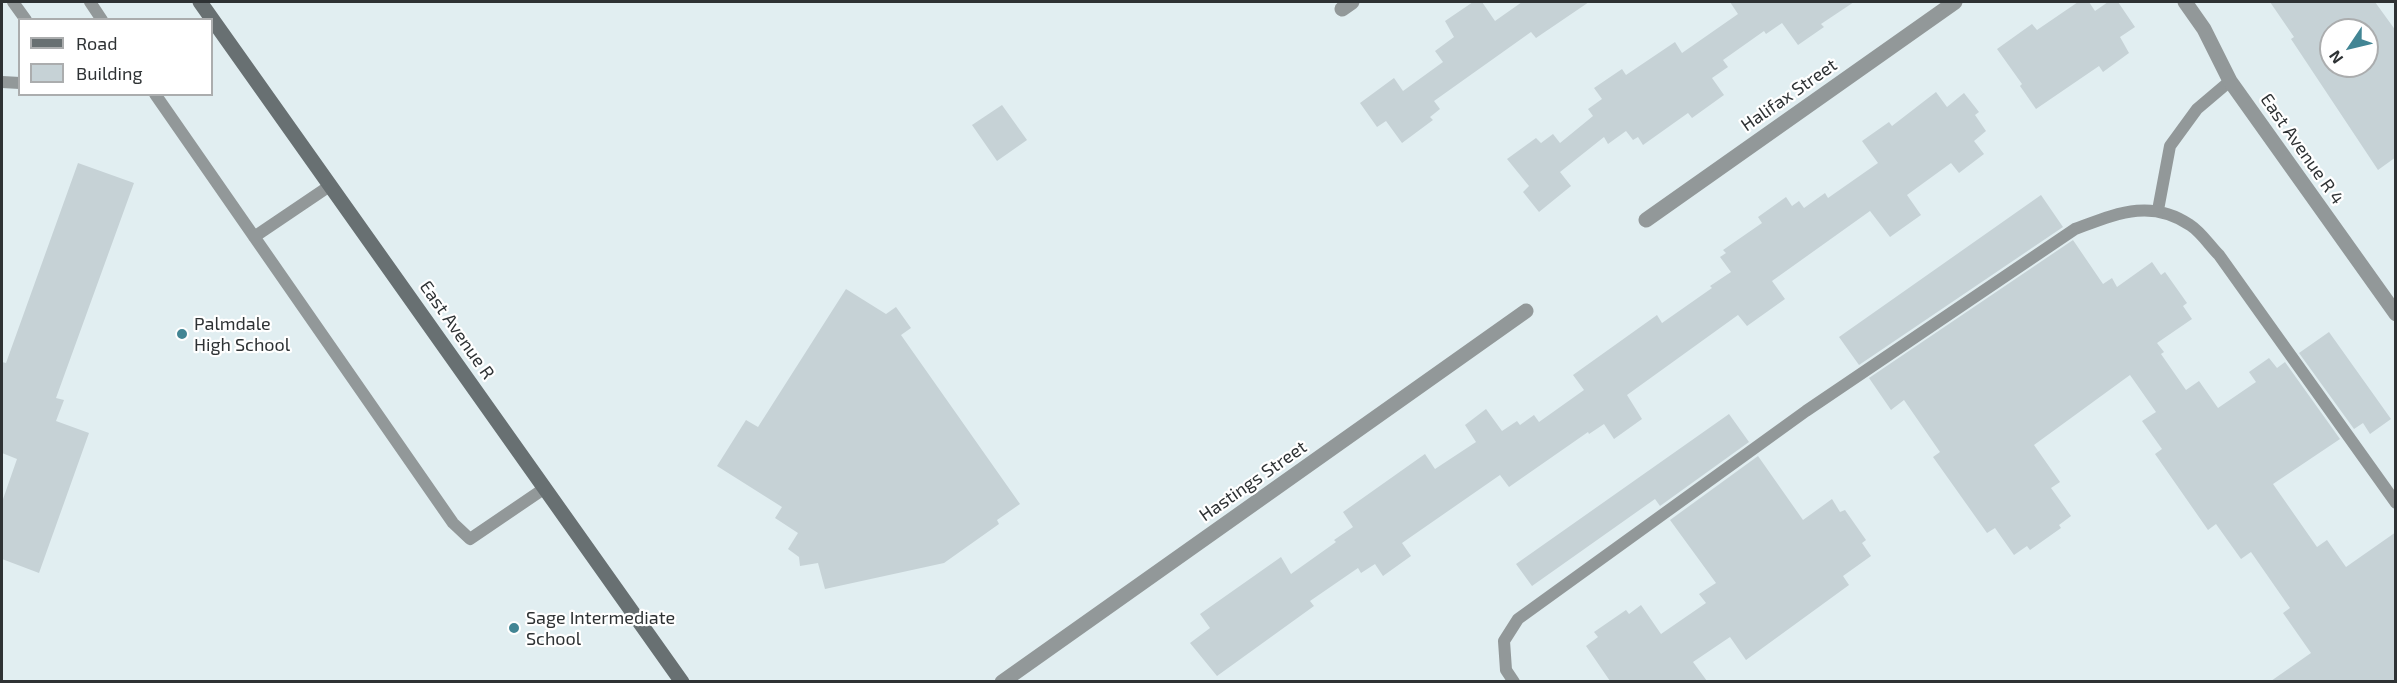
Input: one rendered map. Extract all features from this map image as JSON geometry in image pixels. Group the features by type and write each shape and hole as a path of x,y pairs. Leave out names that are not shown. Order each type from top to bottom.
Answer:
{"main road":[{"name":"East Avenue R","path":"200,2 211,18"},
{"name":"East Avenue R","path":"213,20 682,681"}],"street":[{"name":"Halifax Street","path":"1646,220 1955,2"},
{"name":"East Avenue R 4","path":"2185,2 2204,29 2230,81 2396,314"},
{"name":"Hastings Street","path":"1002,681 1526,312"}],"lane":[{"path":"13,2 25,18"},
{"path":"90,2 101,18"},
{"path":"2158,210 2170,146 2197,109 2230,81"},
{"path":"2,82 18,83"},
{"path":"155,96 453,523 470,539 545,488"},
{"path":"254,237 331,185"},
{"path":"1514,681 1506,670 1504,641 1518,619 1806,411 2075,229 2123,212 2158,210 2191,225 2219,255 2396,503"}],"building":[{"path":"1473,2 1482,2 1495,21 1522,2 1589,2 1536,38 1531,32 1434,101 1440,109 1430,117 1433,120 1402,143 1386,121 1377,127 1360,103 1394,78 1403,91 1443,62 1435,51 1454,37 1445,21"},
{"path":"1730,2 1854,2 1821,24 1824,27 1798,45 1782,23 1766,34 1764,31 1723,60 1728,67 1712,78 1724,95 1692,118 1688,113 1643,145 1638,137 1633,140 1626,131 1608,144 1604,137 1560,172 1571,186 1539,212 1523,192 1529,186 1507,159 1536,138 1541,143 1553,134 1560,143 1593,116 1588,109 1602,99 1594,88 1622,69 1626,75 1675,42 1682,53 1738,14"},
{"path":"2078,2 2089,2 2095,11 2108,2 2118,2 2135,27 2120,37 2129,53 2103,72 2099,66 2036,109 2020,86 2022,84 1997,49 2032,24 2037,30"},
{"path":"2270,2 2375,2 2396,31 2396,157 2378,170 2291,39 2294,37"},
{"path":"1936,92 1947,107 1964,93 1979,112 1975,115 1986,131 1974,141 1984,154 1959,173 1951,163 1907,195 1921,215 1890,237 1870,211 1772,281 1785,299 1747,326 1738,315 1627,395 1642,419 1614,439 1604,424 1589,434 1588,432 1509,487 1500,475 1402,543 1411,556 1383,576 1375,564 1361,573 1358,568 1310,601 1314,606 1217,676 1190,643 1210,628 1200,614 1281,557 1291,574 1336,542 1334,540 1353,527 1343,512 1425,454 1435,469 1476,442 1465,425 1486,409 1502,431 1517,421 1520,425 1534,415 1539,422 1584,390 1573,375 1657,315 1662,323 1731,272 1720,257 1726,253 1723,250 1762,223 1758,217 1786,197 1792,206 1799,201 1804,208 1825,193 1828,198 1878,163 1862,141 1889,122 1892,126"},
{"path":"1002,105 1027,140 997,161 972,125"},
{"path":"78,163 134,183 56,398 64,400 56,421 89,433 39,573 2,559 2,502 17,459 2,453 2,362 6,363"},
{"path":"2041,195 2063,227 1859,365 1839,337"},
{"path":"2073,240 2103,284 2112,278 2117,287 2152,262 2161,275 2165,272 2187,303 2183,306 2192,319 2157,343 2164,352 2161,354 2186,390 2199,381 2218,408 2256,382 2249,372 2269,358 2277,368 2285,362 2340,439 2273,484 2317,547 2327,540 2346,567 2396,532 2396,681 2271,681 2311,653 2283,613 2290,608 2251,552 2241,559 2216,524 2208,530 2155,454 2162,449 2142,421 2156,412 2130,375 2034,445 2060,482 2051,488 2071,516 2059,525 2061,528 2030,550 2027,546 2014,555 1995,528 1987,533 1933,457 1940,452 1904,400 1891,410 1869,378"},
{"path":"846,289 886,314 896,307 911,328 901,335 1020,504 997,520 999,524 944,563 825,589 818,563 800,566 799,557 788,549 798,533 775,518 782,507 717,466 746,420 758,427"},
{"path":"2329,332 2391,419 2370,434 2363,423 2354,429 2299,353"},
{"path":"1729,414 1749,442 1660,506 1655,499 1532,586 1516,564"},
{"path":"1758,456 1803,520 1832,499 1840,512 1845,510 1866,540 1862,543 1871,556 1843,576 1849,585 1746,660 1730,637 1693,662 1707,681 1610,681 1586,646 1598,637 1594,632 1626,610 1629,614 1641,605 1661,634 1706,603 1699,594 1716,583 1670,520"}],"place":[{"name":"Palmdale High School","path":"182,334"},
{"name":"Sage Intermediate School","path":"514,628"}]}
